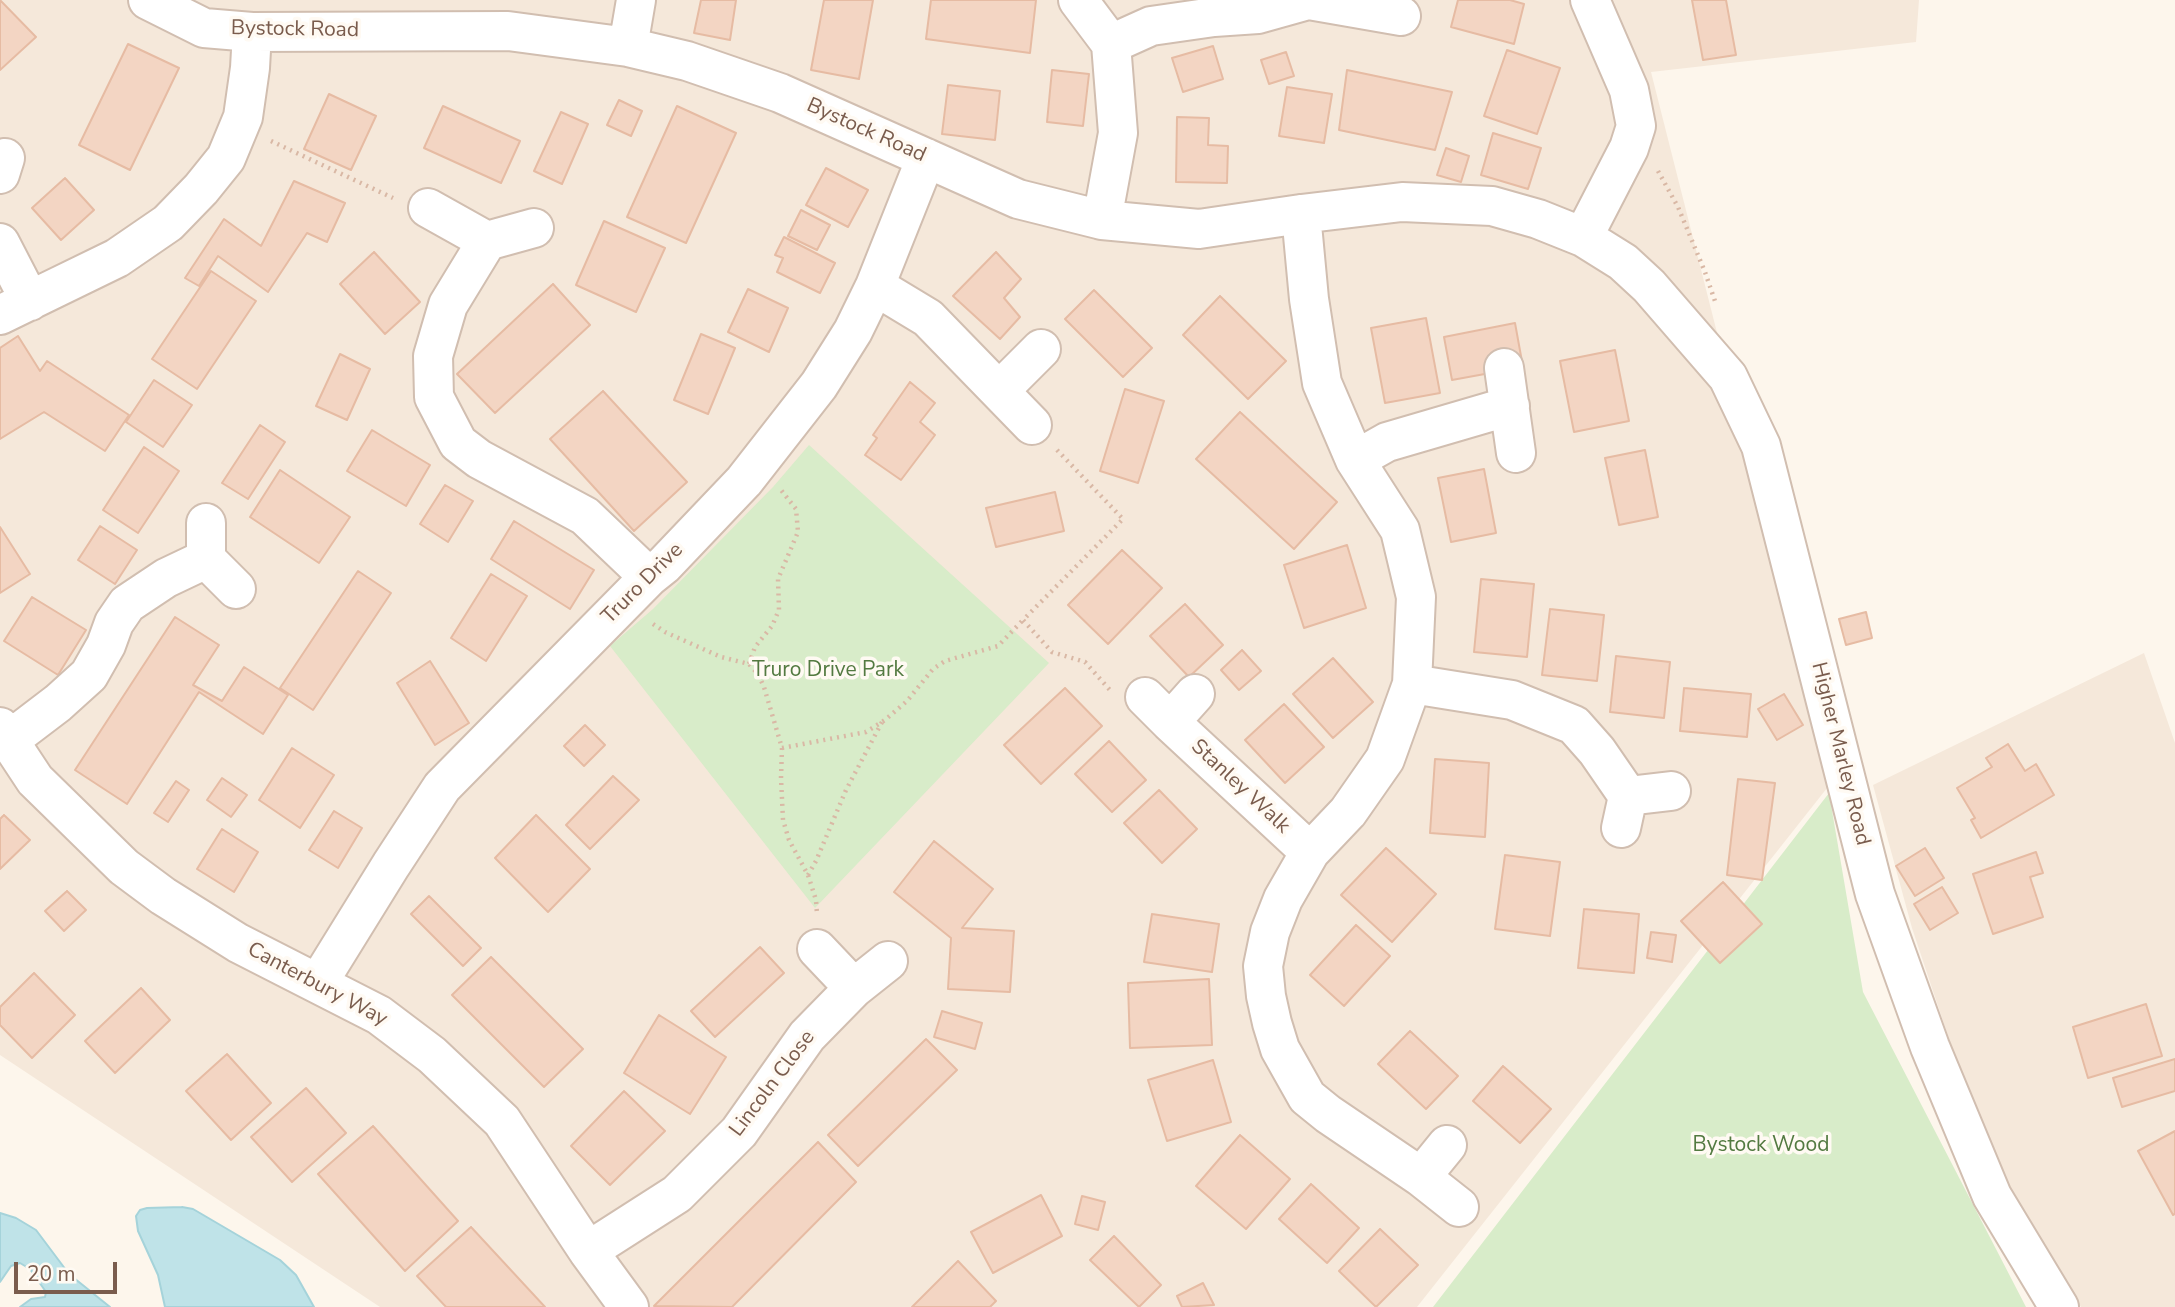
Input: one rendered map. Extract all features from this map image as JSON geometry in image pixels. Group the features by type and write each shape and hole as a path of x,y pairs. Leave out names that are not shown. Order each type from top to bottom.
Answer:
{"street":[{"name":"Bystock Road","path":"148,0 204,28 252,32 508,31 628,47 687,61 780,93 1018,199 1102,220 1199,229 1402,202 1492,206 1538,219 1583,237"},
{"path":"628,47 636,0"},
{"path":"1078,0 1111,44 1118,132 1102,220"},
{"path":"1111,44 1151,26 1258,14 1308,0 1401,16"},
{"path":"1583,237 1629,148 1636,127 1629,90 1590,0"},
{"path":"0,243 15,308 117,258 168,223 226,158 243,117 252,32"},
{"name":"Truro Drive","path":"318,983 442,787 744,481 819,385 853,331 876,286 926,158"},
{"path":"428,208 487,242"},
{"path":"1301,214 1309,299 1322,383 1355,460 1400,530 1416,597 1412,684 1385,759 1348,812 1310,852 1283,899 1270,932 1263,966 1266,996 1280,1049 1307,1097 1421,1177 1459,1208"},
{"path":"534,229 487,242 448,305 433,356 434,397 458,443 479,459 585,516 636,589"},
{"name":"Higher Marley Road","path":"1583,237 1623,262 1649,286 1728,377 1761,446 1880,906 1930,1047 1992,1196 2059,1307"},
{"path":"876,286 928,318 1032,425"},
{"path":"1000,390 1041,349"},
{"path":"1504,368 1516,453"},
{"path":"1355,460 1387,442 1510,406"},
{"path":"4,734 58,703 89,674 106,645 114,623 127,604 166,579 206,541 236,589"},
{"path":"1412,684 1512,700 1574,725 1597,751 1625,812 1671,791"},
{"path":"1157,709 1195,694"},
{"name":"Stanley Walk","path":"1157,709 1310,852"},
{"name":"Canterbury Way","path":"4,734 35,780 124,867 163,896 238,943 379,1015 432,1055 502,1121 628,1307"},
{"path":"821,953 854,988"},
{"name":"Lincoln Close","path":"588,1251 677,1194 739,1132 807,1036 854,988 888,961"},
{"path":"1421,1177 1447,1145"}],"path":[{"path":"1636,127 1678,206 1706,272 1720,316"},
{"path":"238,128 264,137 412,207 428,208"},
{"path":"782,748 866,732 883,722 907,701 933,670 945,662 998,646 1123,519 1032,425"},
{"path":"749,664 755,647 772,625 779,610 778,579 798,532 796,509 757,464"},
{"path":"636,589 665,632 722,657 749,664 758,674 782,748 783,820 789,841 808,875 816,900 818,928 827,939 821,953"},
{"path":"1023,620 1052,652 1085,662 1123,705 1157,709"},
{"path":"808,875 846,790 883,722"}],"shaded area":[{"path":"0,0 1919,0 1916,42 1651,72 1831,783 1417,1307 380,1307 0,1055"},
{"path":"2144,653 2175,743 2175,1307 2081,1307 2016,1202 1963,1081 1912,928 1873,785"}],"green space":[{"name":"Truro Drive Park","path":"809,445 1049,663 815,908 610,646 653,609 773,487"},
{"name":"Bystock Wood","path":"1829,793 1863,992 2026,1307 1433,1307"}],"water":[{"path":"147,1208 193,1209 280,1260 296,1275 314,1307 165,1307 158,1275 138,1231 136,1216 140,1210"},
{"path":"0,1213 16,1218 36,1230 69,1274 110,1307 20,1307 31,1299 45,1297 46,1292 30,1269 20,1263 11,1266 0,1282"}],"building":[{"path":"0,0 36,37 0,70"},
{"path":"701,0 736,0 730,40 694,33"},
{"path":"824,0 873,0 859,79 811,70"},
{"path":"931,0 1036,0 1030,53 926,39"},
{"path":"1458,0 1510,0 1524,4 1514,44 1451,27"},
{"path":"1692,0 1726,0 1736,55 1703,60"},
{"path":"128,44 179,68 130,170 79,145"},
{"path":"1213,46 1223,79 1183,92 1172,58"},
{"path":"1507,50 1560,68 1537,134 1484,116"},
{"path":"1286,52 1294,76 1269,84 1261,60"},
{"path":"1052,70 1089,74 1083,126 1047,122"},
{"path":"1347,70 1452,92 1435,150 1339,130"},
{"path":"948,85 1000,91 995,140 942,134"},
{"path":"1287,87 1332,94 1324,143 1279,136"},
{"path":"329,94 376,116 351,170 304,149"},
{"path":"619,100 642,111 631,136 607,125"},
{"path":"443,106 520,141 501,183 424,148"},
{"path":"677,106 736,133 686,243 627,217"},
{"path":"561,112 588,124 562,184 534,171"},
{"path":"1177,117 1209,118 1208,145 1228,146 1227,183 1176,182"},
{"path":"1493,133 1541,148 1528,189 1481,175"},
{"path":"1446,148 1469,156 1461,182 1437,175"},
{"path":"826,168 868,190 848,227 806,205"},
{"path":"65,178 94,210 61,240 32,208"},
{"path":"294,181 345,203 327,242 307,233 268,292 218,256 199,286 185,278 224,219 261,246"},
{"path":"801,210 830,225 817,250 788,236"},
{"path":"604,221 665,248 636,312 576,285"},
{"path":"784,237 835,263 820,293 777,272 783,258 775,255"},
{"path":"374,252 420,302 385,334 340,284"},
{"path":"996,252 1021,279 1004,298 1020,317 1000,339 953,296"},
{"path":"211,271 256,301 197,389 152,359"},
{"path":"553,284 590,325 495,413 457,374"},
{"path":"748,289 788,308 769,352 728,332"},
{"path":"1094,290 1152,348 1123,377 1065,319"},
{"path":"1220,296 1286,361 1248,399 1183,335"},
{"path":"1426,318 1440,393 1385,403 1371,328"},
{"path":"1515,323 1523,367 1452,380 1444,337"},
{"path":"701,334 735,348 708,414 674,400"},
{"path":"18,336 40,371 47,361 129,415 105,451 44,412 0,439 0,348"},
{"path":"1615,350 1629,421 1574,432 1560,361"},
{"path":"340,354 370,369 347,420 316,406"},
{"path":"154,380 192,405 163,447 126,422"},
{"path":"910,382 935,403 920,422 935,435 901,480 865,455 877,438 873,435"},
{"path":"1125,389 1164,401 1138,483 1100,471"},
{"path":"603,391 687,482 634,531 550,439"},
{"path":"1240,412 1337,502 1294,549 1196,459"},
{"path":"260,425 285,442 248,499 222,483"},
{"path":"372,430 430,465 406,506 347,471"},
{"path":"144,447 179,471 138,533 103,510"},
{"path":"1645,450 1658,517 1619,525 1605,458"},
{"path":"1484,469 1496,533 1451,542 1438,478"},
{"path":"280,470 350,517 319,563 250,517"},
{"path":"445,485 473,501 448,542 420,524"},
{"path":"1055,492 1064,531 996,547 986,508"},
{"path":"514,521 594,570 570,609 491,559"},
{"path":"100,526 137,550 115,584 78,560"},
{"path":"0,527 30,574 0,593"},
{"path":"1347,545 1366,608 1304,628 1284,565"},
{"path":"1122,550 1162,588 1108,644 1068,605"},
{"path":"358,571 391,593 313,710 280,688"},
{"path":"491,574 527,596 486,661 451,638"},
{"path":"1481,579 1534,584 1527,657 1474,652"},
{"path":"32,597 86,630 58,675 4,641"},
{"path":"1185,604 1223,645 1189,677 1150,636"},
{"path":"1550,609 1604,615 1597,681 1542,675"},
{"path":"1866,612 1872,638 1846,645 1839,619"},
{"path":"175,617 219,645 193,685 222,701 244,667 288,695 263,734 199,692 127,804 75,770"},
{"path":"1242,650 1261,671 1239,690 1221,670"},
{"path":"1616,656 1670,662 1664,718 1610,712"},
{"path":"1333,658 1373,702 1333,738 1293,694"},
{"path":"430,661 469,723 435,745 397,683"},
{"path":"1065,688 1102,726 1041,784 1004,745"},
{"path":"1684,688 1751,694 1747,737 1680,731"},
{"path":"1784,694 1803,725 1777,740 1758,709"},
{"path":"1284,704 1324,747 1285,783 1245,740"},
{"path":"585,725 605,745 584,766 564,746"},
{"path":"1109,741 1146,780 1112,812 1075,774"},
{"path":"2008,744 2025,771 2036,764 2054,795 1981,838 1971,820 1975,818 1957,788 1992,767 1986,758"},
{"path":"292,748 334,775 300,828 259,800"},
{"path":"1435,759 1489,763 1485,837 1430,833"},
{"path":"613,776 639,800 590,849 566,825"},
{"path":"222,778 247,795 231,817 207,800"},
{"path":"1738,779 1775,783 1762,880 1727,875"},
{"path":"176,781 189,790 168,822 154,813"},
{"path":"1159,790 1197,829 1162,863 1124,823"},
{"path":"334,811 362,828 338,868 309,850"},
{"path":"4,815 30,840 0,869 0,819"},
{"path":"536,815 590,869 548,912 495,858"},
{"path":"222,829 258,852 234,892 197,869"},
{"path":"934,841 993,889 962,928 1014,931 1010,992 948,989 951,938 894,892"},
{"path":"1386,848 1436,894 1392,942 1341,895"},
{"path":"1925,848 1944,878 1915,896 1896,866"},
{"path":"2036,852 2043,873 2030,877 2043,917 1993,934 1973,874"},
{"path":"1505,855 1560,862 1550,936 1495,929"},
{"path":"1723,882 1762,924 1720,963 1681,921"},
{"path":"1942,887 1958,913 1930,930 1914,904"},
{"path":"67,891 86,910 64,931 45,911"},
{"path":"429,896 481,948 463,966 411,914"},
{"path":"1584,909 1639,914 1634,973 1578,968"},
{"path":"1152,914 1219,924 1212,972 1144,962"},
{"path":"1356,925 1390,956 1344,1006 1310,975"},
{"path":"1651,932 1676,935 1672,962 1647,958"},
{"path":"760,947 784,973 715,1037 691,1011"},
{"path":"491,957 583,1049 544,1087 452,995"},
{"path":"34,973 75,1015 32,1058 0,1025 0,1007"},
{"path":"1209,979 1212,1045 1130,1048 1128,983"},
{"path":"141,988 170,1020 115,1073 85,1041"},
{"path":"2146,1004 2162,1056 2088,1078 2073,1027"},
{"path":"942,1011 982,1023 975,1049 934,1037"},
{"path":"659,1015 726,1057 690,1114 624,1073"},
{"path":"1410,1031 1458,1076 1426,1109 1378,1064"},
{"path":"926,1039 957,1070 858,1166 828,1135"},
{"path":"227,1054 271,1103 231,1140 186,1091"},
{"path":"2175,1059 2175,1091 2122,1107 2113,1078"},
{"path":"1213,1060 1231,1122 1167,1141 1148,1080"},
{"path":"1503,1066 1551,1109 1520,1143 1473,1101"},
{"path":"306,1088 346,1133 292,1182 251,1137"},
{"path":"624,1091 665,1131 610,1185 571,1146"},
{"path":"373,1126 458,1221 405,1271 318,1174"},
{"path":"2175,1131 2175,1214 2173,1215 2138,1151"},
{"path":"1240,1135 1290,1179 1246,1229 1196,1186"},
{"path":"818,1142 856,1182 732,1307 654,1306"},
{"path":"1311,1184 1359,1228 1327,1263 1279,1219"},
{"path":"1041,1195 1062,1236 993,1273 971,1232"},
{"path":"1082,1196 1105,1202 1098,1230 1075,1224"},
{"path":"471,1227 545,1307 446,1307 417,1276"},
{"path":"1380,1229 1418,1265 1376,1307 1339,1271"},
{"path":"1114,1236 1161,1285 1139,1307 1090,1260"},
{"path":"958,1261 996,1301 990,1307 912,1307"},
{"path":"1203,1283 1214,1305 1182,1307 1177,1296"}]}
